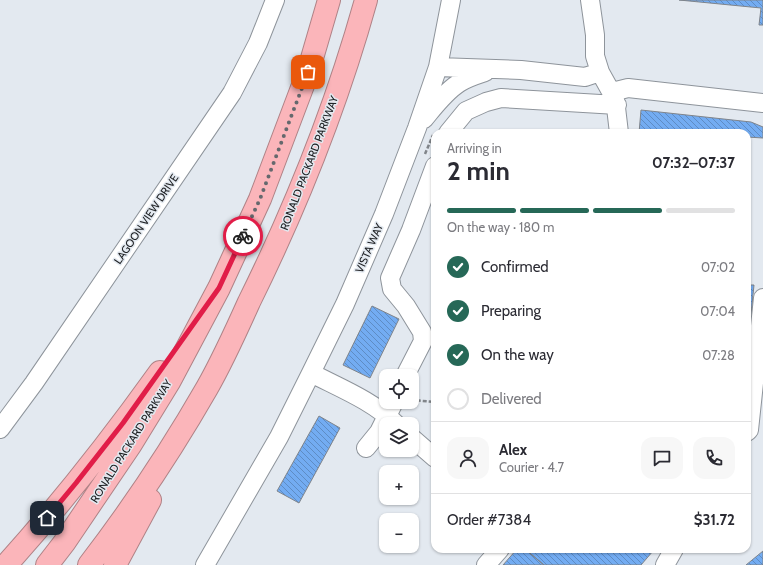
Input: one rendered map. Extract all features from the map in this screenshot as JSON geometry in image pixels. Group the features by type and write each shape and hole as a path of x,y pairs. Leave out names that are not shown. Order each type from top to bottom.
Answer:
{"highway":[{"name":"RONALD PACKARD PARKWAY","path":"47,565 68,537 131,444 169,382 219,288 260,199 308,72 329,0"},
{"name":"RONALD PACKARD PARKWAY","path":"89,565 160,464 207,387 260,281 294,206 316,150 366,0"},
{"path":"6,565 76,483 123,423 219,288"},
{"path":"115,565 162,478 207,387"}],"street":[{"name":"LAGOON VIEW DRIVE","path":"0,429 34,383 232,93 258,42 275,0"},
{"name":"VISTA WAY","path":"205,565 279,437 345,304 384,214 417,128 438,67 451,0"},
{"path":"590,0 595,35 595,56 600,72 614,99 619,129"},
{"path":"438,67 521,70 585,77 600,72"},
{"path":"417,128 458,83 470,77 494,69"},
{"path":"518,99 521,70"},
{"path":"451,129 466,110 501,98 614,99 628,88 763,103"},
{"path":"408,369 423,340 422,332 406,306 392,289 390,278 411,230 431,177"},
{"path":"751,411 763,298"},
{"path":"311,373 392,414 366,448"},
{"path":"419,444 431,455"},
{"path":"486,565 496,553"},
{"path":"665,565 672,553"}],"path":[{"path":"419,401 431,402"}],"building":[{"path":"679,0 763,0 763,25 759,25 761,8"},
{"path":"641,110 751,122 763,127 763,138 751,137 751,129 639,129"},
{"path":"751,285 754,285 751,315"},
{"path":"372,306 399,319 370,378 343,365"},
{"path":"319,416 340,428 299,503 277,491"},
{"path":"763,551 763,565 746,565"},
{"path":"514,553 530,553 544,565 503,565"},
{"path":"530,553 651,553 641,565 544,565"}],"way so far":[{"path":"243,236 260,199 308,72"}],"route":[{"path":"47,518 123,423 219,288 243,236"}]}
